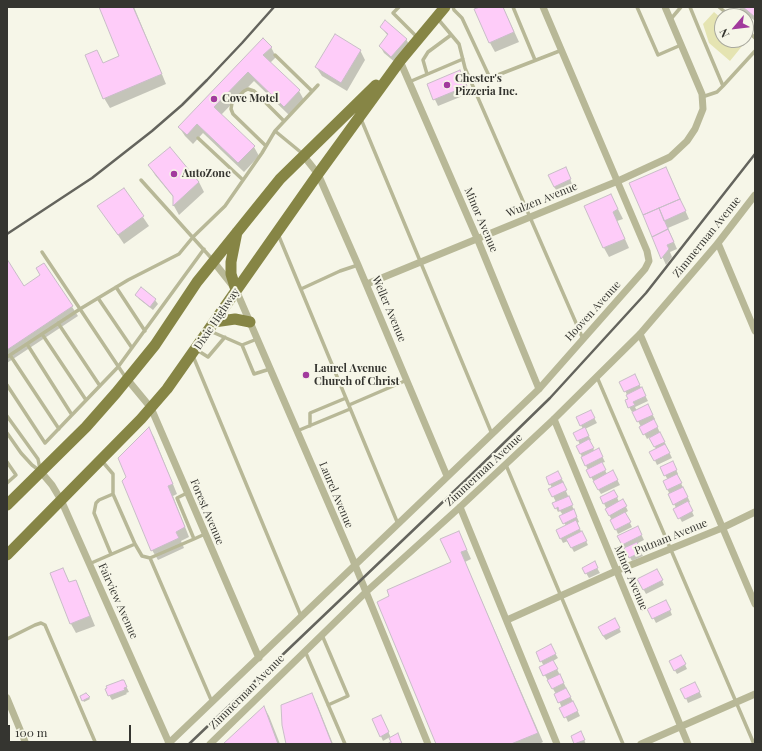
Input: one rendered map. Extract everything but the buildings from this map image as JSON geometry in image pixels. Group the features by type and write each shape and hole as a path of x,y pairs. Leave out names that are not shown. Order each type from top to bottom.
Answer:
{"main road":[{"name":"Dixie Highway","path":"7,555 101,460 151,408 167,389 318,174 400,61 445,7"},
{"name":"Dixie Highway","path":"7,505 41,472 116,393 155,345 197,282 280,179 400,61"},
{"path":"236,290 231,274 231,262 237,231"},
{"path":"211,326 236,319 250,322"}],"street":[{"name":"Hooven Avenue","path":"355,565 539,389 645,269 649,261 647,251 618,181 543,7"},
{"path":"665,7 702,97"},
{"name":"Minor Avenue","path":"400,61 477,238 539,389"},
{"name":"Wulzen Avenue","path":"367,284 618,181 670,157 686,141 695,129 703,109 702,97"},
{"name":"Weller Avenue","path":"303,155 318,174 367,284 447,476"},
{"name":"Zimmerman Avenue","path":"210,744 321,634 506,465 640,334 718,243 755,195"},
{"path":"718,243 754,328"},
{"name":"Laurel Avenue","path":"214,261 236,290 355,565 428,744"},
{"path":"640,334 755,604"},
{"name":"Forest Avenue","path":"127,379 151,408 259,658"},
{"name":"Minor Avenue","path":"554,419 688,744"},
{"name":"Fairview Avenue","path":"41,472 52,485 61,500 169,744"},
{"path":"460,507 557,744"},
{"name":"Putnam Avenue","path":"507,620 616,571 722,528 755,512"},
{"name":"Zimmerman Avenue","path":"169,744 355,565"},
{"path":"641,744 755,694"},
{"path":"7,698 26,744"}],"lane":[{"path":"399,7 393,13 419,38"},
{"path":"453,7 462,18 490,78 562,50"},
{"path":"513,7 535,60"},
{"path":"637,7 658,55 681,45"},
{"path":"670,20 681,7"},
{"path":"690,7 723,86"},
{"path":"436,17 459,44 465,68 583,339"},
{"path":"427,74 423,60 428,52 451,35"},
{"path":"702,97 716,92 723,86 755,51"},
{"path":"275,55 312,91"},
{"path":"409,82 463,59"},
{"path":"59,429 9,356 116,287 179,254 193,237 225,206 262,153 275,131 318,85"},
{"path":"266,146 233,114 231,109 232,104 244,91 248,89 254,91 284,121"},
{"path":"360,117 492,434"},
{"path":"275,131 303,155"},
{"path":"198,138 243,180"},
{"path":"141,180 214,261"},
{"path":"277,232 398,524"},
{"path":"7,385 44,443 118,366 204,249"},
{"path":"42,252 127,379"},
{"path":"301,289 358,265"},
{"path":"116,287 144,331"},
{"path":"98,298 132,348"},
{"path":"58,323 100,386"},
{"path":"211,326 225,337 242,345 254,374 270,369"},
{"path":"42,334 86,400"},
{"path":"194,352 208,357 225,337"},
{"path":"242,345 257,339"},
{"path":"27,344 72,415"},
{"path":"194,352 301,617"},
{"path":"597,376 754,744"},
{"path":"349,405 407,380"},
{"path":"310,426 310,413 346,398"},
{"path":"297,431 350,409"},
{"path":"7,416 8,422 38,459 41,472"},
{"path":"7,433 21,453 41,472"},
{"path":"101,460 113,474 114,494 135,544 142,556 150,558 205,534"},
{"path":"7,462 16,474 7,483"},
{"path":"506,465 623,744"},
{"path":"187,493 177,498 194,538"},
{"path":"111,554 94,512 96,504 99,500 114,494"},
{"path":"89,564 135,544"},
{"path":"150,558 212,703"},
{"path":"7,640 40,623 45,625 96,744"},
{"path":"321,634 348,696 328,705"},
{"path":"305,650 345,744"}],"green space":[{"path":"714,12 714,47 709,43 703,24"},
{"path":"715,48 741,48 730,61"}],"railway":[{"path":"7,234 92,178 152,131 182,105 207,80 274,7"},
{"path":"189,744 550,398 646,293 755,154"}],"place":[{"name":"Chester's Pizzeria Inc.","path":"447,85"},
{"name":"Cove Motel","path":"214,99"},
{"name":"AutoZone","path":"174,174"},
{"name":"Laurel Avenue Church of Christ","path":"306,375"}]}
